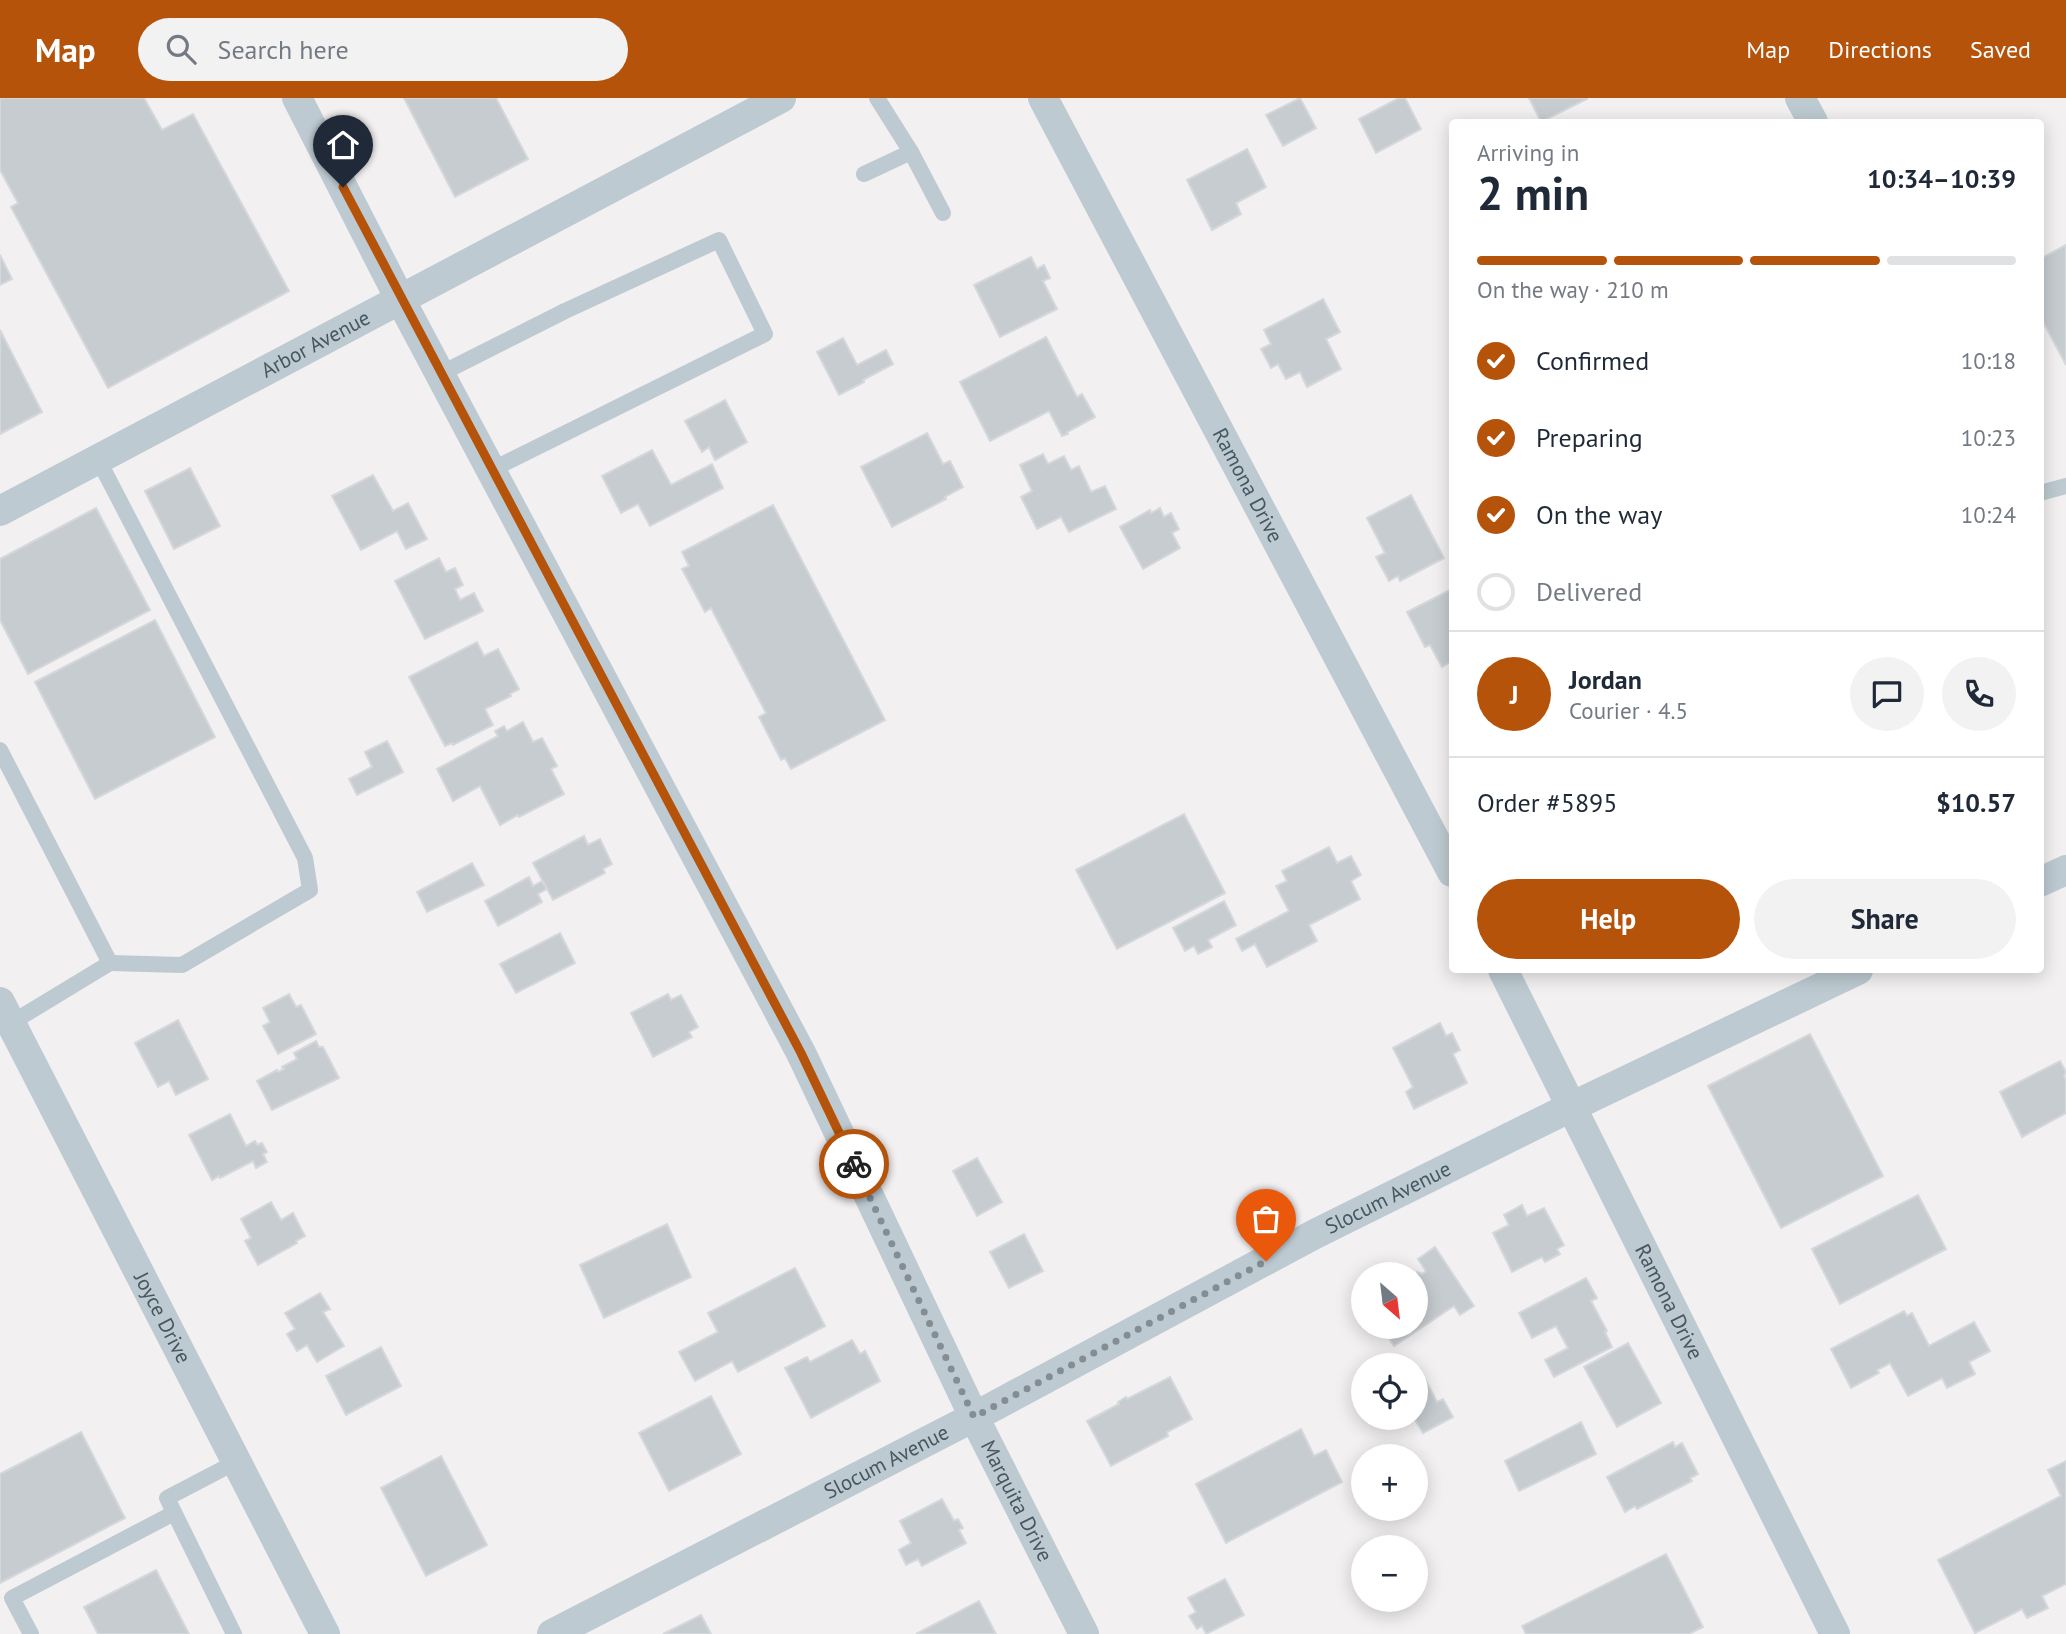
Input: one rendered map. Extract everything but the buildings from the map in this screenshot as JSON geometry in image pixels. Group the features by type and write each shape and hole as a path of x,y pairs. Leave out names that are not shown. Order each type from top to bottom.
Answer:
{"street":[{"name":"Marquita Drive","path":"297,98 400,299 801,1053 974,1417 1084,1634"},
{"name":"Arbor Avenue","path":"0,511 780,98"},
{"name":"Ramona Drive","path":"1043,98 1449,866"},
{"path":"1800,98 1811,119"},
{"path":"2044,880 2066,870"},
{"name":"Ramona Drive","path":"1504,973 1835,1634"},
{"name":"Slocum Avenue","path":"552,1634 974,1417 1315,1234 1571,1107 1852,973"},
{"name":"Joyce Drive","path":"6,1012 325,1634"}],"lane":[{"path":"877,98 911,152 943,213"},
{"path":"864,174 911,152"},
{"path":"440,374 565,311 719,240 765,334 491,470"},
{"path":"6,1012 110,963 182,965 310,890 305,858 98,459"},
{"path":"2044,491 2066,486"},
{"path":"0,750 110,963"},
{"path":"234,1634 167,1498 236,1462"},
{"path":"32,1634 12,1598 174,1513"}],"way so far":[{"path":"854,1164 974,1417 1266,1261"}],"route":[{"path":"343,187 801,1053 854,1164"}]}
